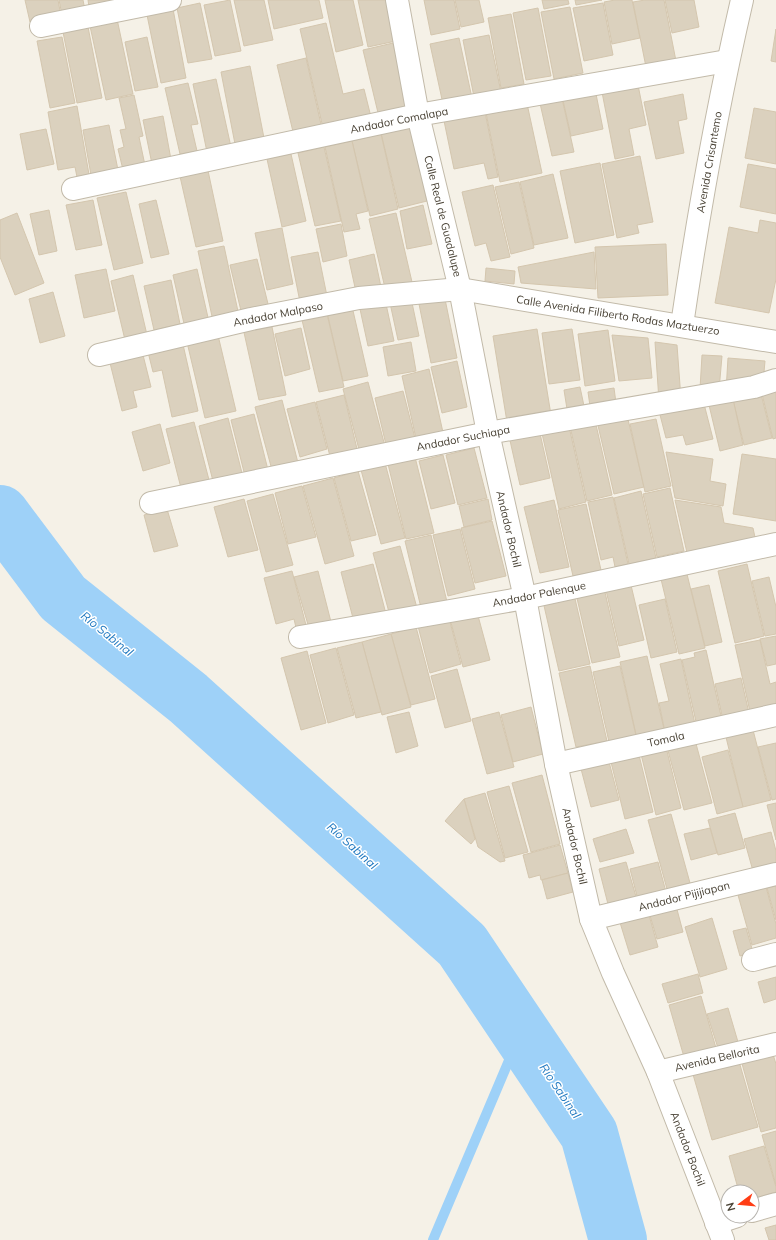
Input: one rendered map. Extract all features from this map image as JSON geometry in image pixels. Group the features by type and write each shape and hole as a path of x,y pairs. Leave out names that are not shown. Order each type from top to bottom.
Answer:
{"street":[{"path":"41,26 170,0"},
{"name":"Calle Real de Guadalupe","path":"397,0 418,115 460,289 488,433"},
{"name":"Avenida Crisantemo","path":"682,325 696,229 727,61 742,0"},
{"name":"Andador Comalapa","path":"73,189 418,115 727,61"},
{"name":"Calle Avenida Filiberto Rodas Maztuerzo","path":"460,289 682,325 776,342"},
{"name":"Andador Malpaso","path":"99,355 198,331 359,298 460,289"},
{"name":"Andador Suchiapa","path":"151,502 488,433 754,387 776,380"},
{"name":"Andador Bochil","path":"488,433 525,598 556,764 591,919 613,973 658,1072 720,1231"},
{"name":"Andador Palenque","path":"300,637 525,598 776,544"},
{"name":"Tomala","path":"556,764 776,715"},
{"name":"Andador Pijijiapan","path":"591,919 776,874"},
{"path":"753,960 776,954"},
{"name":"Avenida Bellorita","path":"658,1072 776,1044"},
{"path":"760,1209 776,1204"},
{"path":"720,1231 728,1224"}],"building":[{"path":"25,0 58,0 61,16 30,22"},
{"path":"59,0 83,0 85,10 62,15"},
{"path":"88,0 112,0 112,2 89,7"},
{"path":"230,0 241,51 215,56 204,5"},
{"path":"234,0 264,0 273,40 244,46"},
{"path":"268,0 319,0 323,18 274,29"},
{"path":"325,0 353,0 363,45 336,52"},
{"path":"358,0 387,0 396,41 368,47"},
{"path":"424,0 454,0 460,29 431,35"},
{"path":"455,0 479,0 484,22 461,27"},
{"path":"542,0 568,0 569,4 544,9"},
{"path":"575,0 602,0 576,5"},
{"path":"615,0 632,0 640,38 612,44 604,2"},
{"path":"645,0 664,0 676,61 646,67 633,2"},
{"path":"665,0 694,0 699,27 672,33"},
{"path":"200,3 212,59 188,63 177,8"},
{"path":"603,3 613,55 584,61 573,8"},
{"path":"570,7 583,73 554,79 541,12"},
{"path":"538,8 551,76 526,80 513,13"},
{"path":"173,9 186,78 161,83 147,15"},
{"path":"511,14 524,84 501,88 488,18"},
{"path":"117,19 133,94 106,100 90,26"},
{"path":"326,23 343,94 364,89 371,117 323,128 300,29"},
{"path":"88,27 102,98 77,103 63,32"},
{"path":"776,29 776,62 771,61"},
{"path":"489,35 501,92 474,97 463,40"},
{"path":"62,37 75,103 50,108 37,41"},
{"path":"147,37 158,87 135,91 125,42"},
{"path":"459,38 472,98 443,104 430,44"},
{"path":"393,43 408,110 379,117 363,50"},
{"path":"306,58 323,133 295,140 277,65"},
{"path":"250,66 264,138 235,144 221,72"},
{"path":"216,79 231,147 207,152 193,84"},
{"path":"637,80 646,125 629,129 634,155 615,159 601,87"},
{"path":"188,83 198,124 191,125 197,151 180,154 165,88"},
{"path":"595,89 603,129 571,136 562,96"},
{"path":"561,94 574,152 552,156 539,99"},
{"path":"683,94 687,119 678,121 684,153 656,159 644,102"},
{"path":"134,95 143,136 139,137 146,170 124,174 118,149 124,147 120,130 126,129 119,98"},
{"path":"526,99 542,173 500,182 485,108"},
{"path":"77,106 90,180 78,182 75,167 58,170 48,112"},
{"path":"484,107 498,177 488,179 484,163 454,169 443,116"},
{"path":"754,108 776,112 776,164 745,158"},
{"path":"163,116 172,165 153,169 143,120"},
{"path":"109,125 118,170 91,175 83,130"},
{"path":"410,126 427,201 399,208 381,133"},
{"path":"46,129 54,164 27,170 20,134"},
{"path":"381,134 398,209 370,216 352,141"},
{"path":"352,141 368,211 356,214 360,229 344,232 325,147"},
{"path":"324,147 341,221 315,226 298,153"},
{"path":"291,154 306,221 282,227 267,159"},
{"path":"640,156 653,222 637,225 639,233 617,238 602,164"},
{"path":"600,163 614,235 575,243 560,171"},
{"path":"748,164 776,169 776,214 740,207"},
{"path":"207,166 223,241 196,247 179,172"},
{"path":"553,174 568,238 534,245 520,182"},
{"path":"519,182 534,248 511,254 495,187"},
{"path":"493,185 510,257 491,261 486,243 475,246 462,192"},
{"path":"126,192 143,263 114,270 97,198"},
{"path":"93,200 102,245 76,250 66,205"},
{"path":"156,200 169,254 151,258 139,204"},
{"path":"423,205 432,244 407,249 400,211"},
{"path":"49,210 57,251 39,255 30,214"},
{"path":"17,213 44,283 15,295 0,257 0,220"},
{"path":"396,213 412,282 385,288 369,219"},
{"path":"760,220 776,223 776,279 769,313 715,303 729,227 758,233"},
{"path":"341,224 347,256 323,262 316,229"},
{"path":"282,228 293,284 267,290 255,233"},
{"path":"666,244 668,295 598,298 595,247"},
{"path":"224,246 239,316 213,321 198,251"},
{"path":"318,252 328,301 301,307 291,257"},
{"path":"594,252 596,289 521,283 518,267"},
{"path":"374,254 381,287 356,292 349,260"},
{"path":"257,259 269,308 242,315 230,265"},
{"path":"486,268 515,271 514,284 485,281"},
{"path":"106,269 115,311 84,318 75,275"},
{"path":"197,269 209,322 185,328 173,275"},
{"path":"133,275 147,335 125,340 111,281"},
{"path":"171,280 180,324 154,330 144,286"},
{"path":"53,292 65,336 40,343 29,299"},
{"path":"411,298 419,336 398,340 390,303"},
{"path":"445,299 457,358 431,363 419,304"},
{"path":"351,302 368,376 343,381 326,308"},
{"path":"386,304 394,341 368,346 360,309"},
{"path":"327,314 344,387 319,392 302,320"},
{"path":"271,322 286,395 259,400 243,328"},
{"path":"301,328 310,369 285,376 275,334"},
{"path":"537,329 551,415 507,422 493,336"},
{"path":"572,329 580,380 549,384 542,333"},
{"path":"608,330 615,381 585,386 578,334"},
{"path":"217,331 236,411 205,418 186,338"},
{"path":"612,335 648,338 652,378 619,381"},
{"path":"182,340 198,411 172,417 162,370 153,372 147,348"},
{"path":"411,342 416,371 388,376 383,347"},
{"path":"655,342 677,345 681,399 659,401"},
{"path":"142,351 151,387 133,391 137,407 122,411 109,359"},
{"path":"702,355 722,356 719,390 700,389"},
{"path":"728,358 765,361 763,383 726,391"},
{"path":"457,361 467,407 442,413 431,367"},
{"path":"429,369 444,437 417,443 402,376"},
{"path":"368,382 386,450 361,457 343,389"},
{"path":"580,387 584,406 567,409 564,390"},
{"path":"614,388 616,403 590,406 588,392"},
{"path":"776,390 776,438 773,439 762,394"},
{"path":"403,391 416,442 387,449 375,398"},
{"path":"761,394 772,438 744,445 733,400"},
{"path":"344,395 359,457 332,464 316,402"},
{"path":"733,399 743,445 720,451 709,405"},
{"path":"282,400 298,463 272,470 255,407"},
{"path":"703,400 713,439 686,445 683,435 666,438 659,411"},
{"path":"315,402 327,449 300,457 287,409"},
{"path":"626,411 644,487 614,494 596,417"},
{"path":"254,414 268,470 245,476 231,420"},
{"path":"594,416 612,495 587,501 569,422"},
{"path":"228,418 243,477 214,485 199,426"},
{"path":"656,419 671,486 645,492 630,424"},
{"path":"194,422 209,480 181,488 166,429"},
{"path":"568,422 586,502 559,509 541,429"},
{"path":"160,424 170,463 143,471 132,432"},
{"path":"539,429 550,478 520,485 509,436"},
{"path":"474,448 487,498 458,505 446,455"},
{"path":"666,452 713,459 710,481 726,484 723,506 675,498"},
{"path":"742,454 776,459 776,521 733,514"},
{"path":"443,455 455,503 431,509 419,461"},
{"path":"415,457 434,533 406,539 388,464"},
{"path":"385,463 405,538 381,544 361,470"},
{"path":"358,471 376,535 351,541 334,478"},
{"path":"333,478 354,556 325,564 303,486"},
{"path":"302,486 316,537 288,544 275,493"},
{"path":"670,488 684,551 657,557 643,494"},
{"path":"641,491 656,558 629,564 614,498"},
{"path":"273,494 293,565 266,572 247,501"},
{"path":"613,497 628,564 615,567 613,557 601,560 588,502"},
{"path":"244,499 258,550 228,557 214,507"},
{"path":"488,499 492,520 464,527 459,506"},
{"path":"554,500 569,567 540,573 524,507"},
{"path":"675,500 721,507 724,523 753,528 756,542 688,557"},
{"path":"586,504 601,570 573,576 558,510"},
{"path":"167,509 178,546 154,552 144,515"},
{"path":"492,521 506,576 475,583 461,528"},
{"path":"460,529 475,589 448,596 433,535"},
{"path":"431,535 448,606 422,612 405,541"},
{"path":"400,546 417,608 390,616 373,553"},
{"path":"373,564 386,614 354,622 341,572"},
{"path":"747,564 764,636 735,643 718,571"},
{"path":"686,570 705,648 679,654 660,575"},
{"path":"292,571 307,629 297,632 294,619 276,624 264,578"},
{"path":"318,571 331,622 309,628 294,577"},
{"path":"769,577 776,607 776,634 765,636 752,581"},
{"path":"630,581 644,640 619,646 605,586"},
{"path":"709,585 722,642 705,646 691,589"},
{"path":"604,588 620,657 592,663 576,594"},
{"path":"573,590 590,664 559,671 542,597"},
{"path":"665,599 677,652 651,658 639,605"},
{"path":"477,612 490,660 463,667 450,619"},
{"path":"449,618 461,664 430,673 418,626"},
{"path":"416,627 435,699 411,705 391,634"},
{"path":"391,634 411,707 382,715 362,642"},
{"path":"776,636 776,664 767,666 760,639"},
{"path":"760,640 770,684 776,682 776,710 751,716 735,645"},
{"path":"362,642 381,712 356,718 337,648"},
{"path":"336,648 354,715 328,723 310,655"},
{"path":"706,650 722,720 697,726 682,660 695,657 694,653"},
{"path":"307,651 326,723 301,730 281,658"},
{"path":"647,656 665,733 637,739 620,662"},
{"path":"681,659 695,724 665,732 659,703 669,701 660,664"},
{"path":"590,666 607,741 576,747 559,673"},
{"path":"620,666 637,740 610,746 593,672"},
{"path":"457,669 471,721 445,728 431,676"},
{"path":"741,678 749,713 723,720 715,684"},
{"path":"531,707 543,754 513,762 501,715"},
{"path":"409,712 418,746 396,753 387,717"},
{"path":"499,712 514,767 487,774 472,719"},
{"path":"752,726 771,800 743,807 725,733"},
{"path":"695,740 712,803 684,810 667,747"},
{"path":"665,743 681,808 656,815 640,750"},
{"path":"776,743 776,799 772,800 758,747"},
{"path":"728,750 743,807 717,814 702,757"},
{"path":"638,751 653,812 625,819 610,758"},
{"path":"608,758 619,800 591,807 580,765"},
{"path":"542,775 560,844 531,852 512,783"},
{"path":"509,786 528,852 505,858 487,792"},
{"path":"485,793 505,861 500,862 478,847 464,799"},
{"path":"464,799 475,839 471,844 445,821"},
{"path":"776,803 776,840 767,805"},
{"path":"735,813 745,848 718,855 708,820"},
{"path":"671,814 690,883 667,889 648,820"},
{"path":"710,828 717,853 691,860 684,834"},
{"path":"626,829 634,853 600,862 593,839"},
{"path":"771,832 776,851 776,864 753,871 744,839"},
{"path":"560,845 568,873 541,880 540,875 529,878 523,855"},
{"path":"626,862 637,900 609,908 599,869"},
{"path":"658,862 666,892 638,900 630,869"},
{"path":"568,873 573,892 547,899 542,880"},
{"path":"776,886 776,920 767,888"},
{"path":"766,887 776,924 776,938 752,945 738,895"},
{"path":"675,902 683,932 657,939 648,909"},
{"path":"647,908 658,947 630,955 618,916"},
{"path":"712,918 727,969 700,977 685,927"},
{"path":"746,928 753,952 740,956 733,931"},
{"path":"698,974 703,993 668,1003 662,984"},
{"path":"776,977 776,999 764,1003 758,982"},
{"path":"701,996 716,1048 684,1057 669,1005"},
{"path":"728,1008 738,1042 718,1048 707,1014"},
{"path":"772,1051 776,1064 776,1128 761,1132 741,1060"},
{"path":"738,1058 758,1127 712,1140 692,1071"},
{"path":"776,1131 776,1185 762,1135"},
{"path":"764,1146 776,1187 776,1192 760,1197 760,1184 737,1184 729,1156"},
{"path":"776,1225 776,1240 769,1240 765,1228"}],"waterway":[{"name":"Río Sabinal","path":"0,514 63,598 188,698 462,945 589,1134 618,1240"},
{"path":"433,1240 521,1032"}]}
